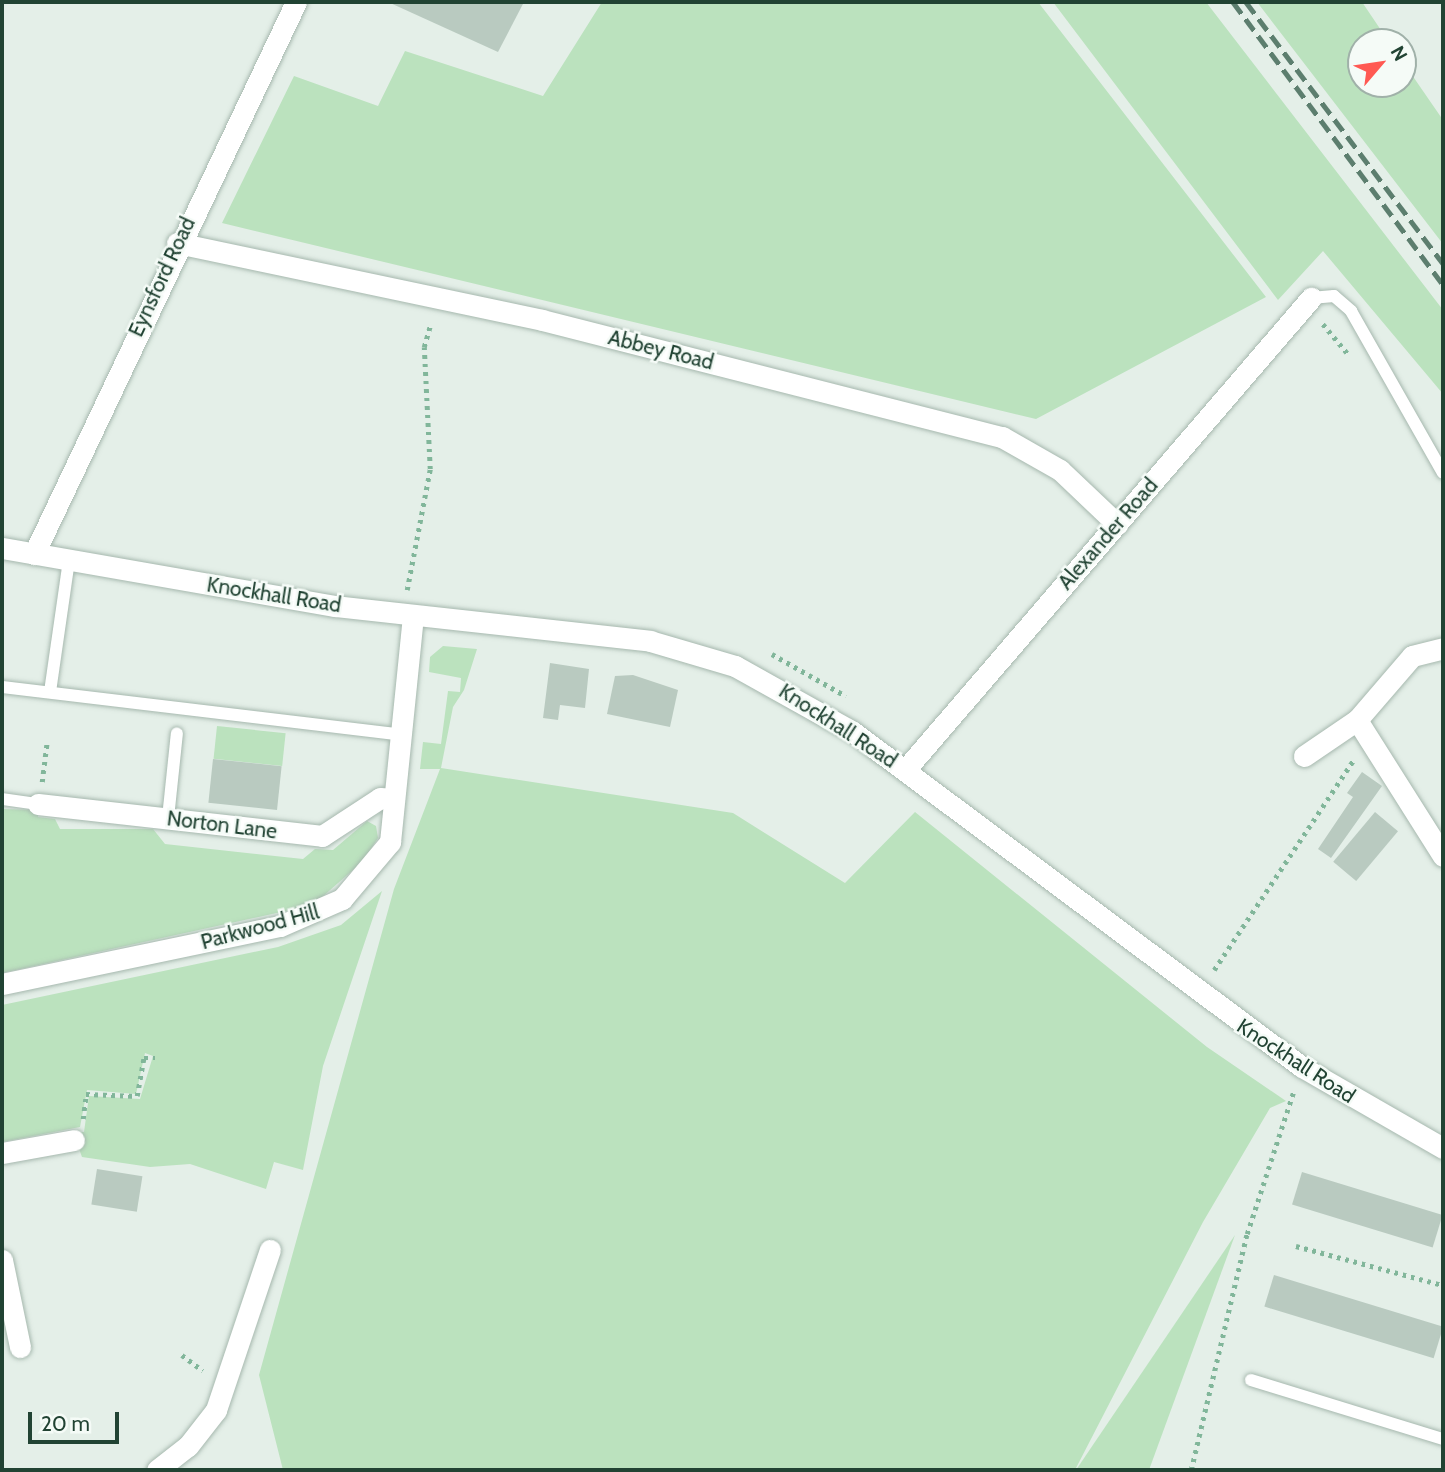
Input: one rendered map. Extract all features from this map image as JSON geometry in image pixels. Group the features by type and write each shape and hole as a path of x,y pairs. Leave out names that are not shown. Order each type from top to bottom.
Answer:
{"street":[{"name":"Eynsford Road","path":"34,554 177,243 296,2"},
{"name":"Abbey Road","path":"177,243 439,299 1002,437 1060,470 1116,524"},
{"name":"Alexander Road","path":"905,770 1311,298"},
{"name":"Knockhall Road","path":"2,548 69,561 688,649 813,705 905,770 1197,995 1318,1078 1443,1148"},
{"name":"Parkwood Hill","path":"2,984 320,914 384,855 402,735 407,609"},
{"path":"1304,756 1363,727 1412,656 1443,648"},
{"path":"1363,727 1443,856"},
{"name":"Norton Lane","path":"40,798 168,818 322,836 378,799 394,799"},
{"path":"2,1153 72,1140"},
{"path":"158,1470 188,1446 220,1403 270,1250"},
{"path":"2,1260 20,1347"}],"lane":[{"path":"1311,298 1334,296 1351,311 1443,473"},
{"path":"50,692 69,561"},
{"path":"2,687 402,735"},
{"path":"168,818 177,733"},
{"path":"2,799 40,798"},
{"path":"1251,1380 1443,1439"}],"path":[{"path":"407,609 430,469 424,346 439,299"},
{"path":"1309,328 1318,318 1356,362"},
{"path":"393,593 407,609"},
{"path":"407,609 420,596"},
{"path":"760,649 850,699"},
{"path":"1197,995 1363,727"},
{"path":"40,798 47,741"},
{"path":"72,1140 70,1131 82,1128 86,1094 137,1096 144,1058 155,1058"},
{"path":"1191,1470 1247,1234 1297,1082 1307,1088"},
{"path":"1296,1246 1443,1285"}],"green space":[{"path":"602,2 1038,2 1266,297 1036,419 222,223 294,76 378,106 405,51 543,96"},
{"path":"1053,2 1206,2 1443,310 1443,394 1323,251 1278,300"},
{"path":"1257,2 1362,2 1380,28 1347,28 1347,98 1417,98 1417,82 1443,120 1443,244"},
{"path":"443,646 477,649 464,690 453,707 441,768 733,813 845,883 915,812 1207,1047 1286,1101 1270,1108 1203,1222 1075,1470 283,1470 259,1375 394,889 440,769 420,769 423,742 441,744 448,691 460,692 461,678 429,672 430,657"},
{"path":"217,726 286,733 282,766 214,759"},
{"path":"2,809 38,810 38,817 55,819 60,829 153,829 165,844 303,859 315,849 333,850 367,821 376,826 378,838 362,862 313,905 2,973"},
{"path":"382,891 323,1066 303,1170 274,1162 266,1189 190,1164 150,1167 82,1157 73,1132 84,1132 89,1096 140,1099 153,1056 145,1053 136,1094 87,1090 80,1127 2,1142 2,1005 278,947 341,925"},
{"path":"1235,1235 1149,1470 1076,1470"}],"building":[{"path":"388,2 524,2 498,52"},
{"path":"550,663 589,669 585,708 560,705 558,720 543,718"},
{"path":"633,675 678,690 670,727 607,714 615,676"},
{"path":"213,759 282,766 277,810 208,803"},
{"path":"1362,772 1382,786 1331,858 1318,849 1353,797 1347,793"},
{"path":"1375,812 1398,831 1356,881 1333,862"},
{"path":"97,1169 142,1176 137,1212 91,1205"},
{"path":"1302,1172 1443,1215 1433,1247 1292,1205"},
{"path":"1274,1275 1443,1327 1434,1358 1264,1307"}],"railway":[{"path":"1233,2 1443,285"},
{"path":"1246,2 1443,263"}]}
